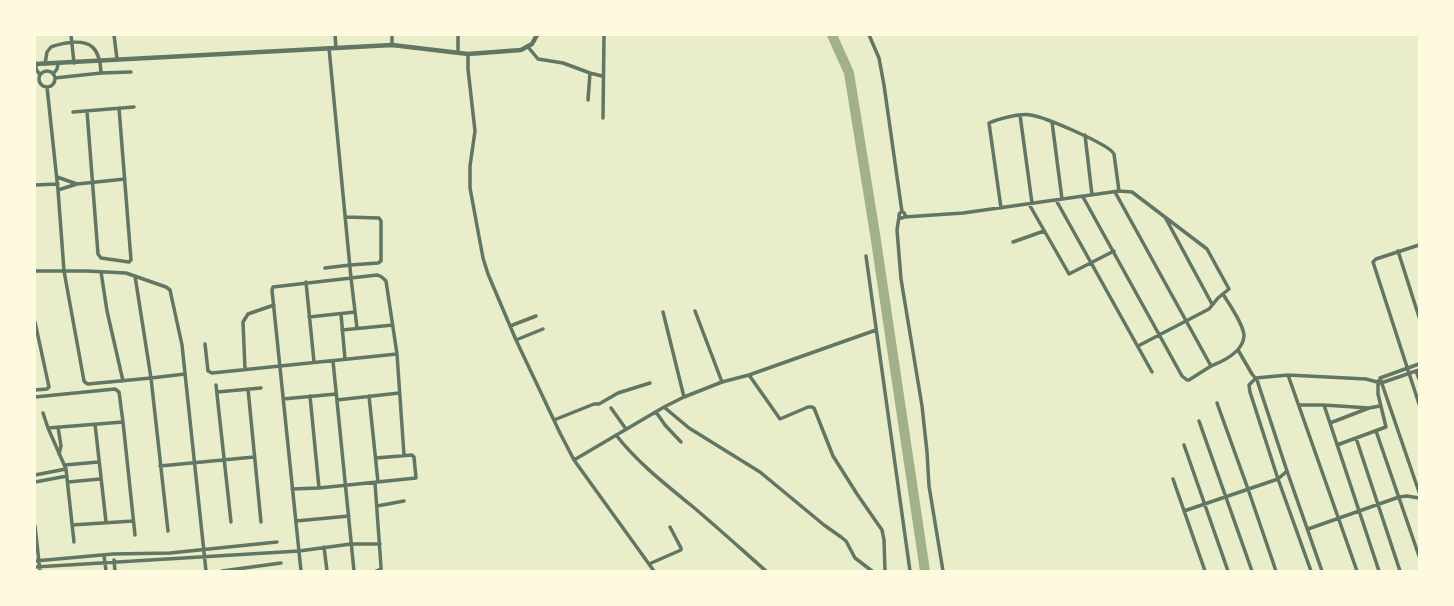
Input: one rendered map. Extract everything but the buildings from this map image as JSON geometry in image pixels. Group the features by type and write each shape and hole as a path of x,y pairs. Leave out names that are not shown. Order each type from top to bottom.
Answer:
{"street":[{"path":"71,35 74,63"},
{"path":"114,35 117,59"},
{"path":"335,35 336,48"},
{"path":"392,35 392,45"},
{"path":"458,35 458,52"},
{"path":"58,64 53,84 47,87 42,86 35,64 58,64 117,59 392,45 468,54 517,52 532,44 536,35"},
{"path":"603,118 602,76 604,35"},
{"path":"869,35 879,58 902,212 905,214 904,217"},
{"path":"45,64 47,52 51,47 72,42 85,42 90,45 100,61 101,73"},
{"path":"528,47 538,59 563,63 602,76"},
{"path":"329,48 357,328"},
{"path":"468,54 468,69 475,131 470,166 470,188 483,258 488,274 516,340 574,460 654,571"},
{"path":"38,77 46,71 54,76 132,72"},
{"path":"588,100 590,73"},
{"path":"47,87 58,184 63,269 84,381 88,384 184,374"},
{"path":"73,112 134,107"},
{"path":"87,111 99,257 129,262 131,260 119,108"},
{"path":"1001,208 989,123 1020,115 1030,114 1085,135 1113,152 1120,191"},
{"path":"1020,115 1031,204 1044,231 1069,274 1114,252"},
{"path":"1052,122 1062,199"},
{"path":"1085,135 1092,195"},
{"path":"56,177 77,184"},
{"path":"58,190 77,184 125,178"},
{"path":"35,185 58,184"},
{"path":"899,217 963,213 1120,191 1132,192 1207,249 1229,289 1209,308 1138,346"},
{"path":"1115,192 1211,366"},
{"path":"1083,197 1182,376 1187,380 1190,380 1211,366 1221,362 1238,350 1244,336 1241,326 1223,294"},
{"path":"1056,200 1152,372"},
{"path":"902,212 899,213 897,230 901,278 922,406 929,486 943,571"},
{"path":"1163,215 1212,304"},
{"path":"325,268 378,263 381,261 381,221 377,217 345,217"},
{"path":"1013,242 1044,231"},
{"path":"1419,245 1376,259 1374,262 1419,404"},
{"path":"1398,251 1419,317"},
{"path":"866,256 910,571"},
{"path":"35,271 63,269 126,273 166,287 170,290 182,344 206,571"},
{"path":"101,272 108,316 123,381"},
{"path":"301,571 272,290 273,287 351,276 377,275 381,276 386,281 398,354 399,393 404,455"},
{"path":"135,276 151,378 168,531"},
{"path":"306,282 314,362"},
{"path":"246,369 243,322 245,317 248,314 274,305"},
{"path":"695,311 722,382"},
{"path":"309,317 355,312"},
{"path":"662,312 684,397"},
{"path":"340,314 345,359"},
{"path":"510,326 536,316"},
{"path":"35,322 49,387 47,389 35,390"},
{"path":"342,330 393,325"},
{"path":"516,340 543,329"},
{"path":"574,460 664,407 684,397 722,382 749,375 876,330"},
{"path":"205,344 208,371 211,373 398,354"},
{"path":"1238,350 1252,374 1256,378 1322,571"},
{"path":"333,361 354,571"},
{"path":"1337,445 1386,427 1377,390 1380,381 1419,364"},
{"path":"1311,571 1278,479 1250,392 1250,385 1256,378 1288,376 1331,376 1380,381 1418,370 1419,379"},
{"path":"749,375 780,419 808,407 812,406 814,408 834,456 857,494 882,530 884,540 884,571"},
{"path":"1288,376 1357,571"},
{"path":"1380,381 1419,492"},
{"path":"554,420 594,404 599,404 618,393 650,383"},
{"path":"216,386 231,522"},
{"path":"217,392 261,388"},
{"path":"35,397 115,389 120,394 135,535"},
{"path":"248,389 261,522"},
{"path":"337,400 399,393"},
{"path":"283,399 336,394"},
{"path":"310,396 319,488"},
{"path":"369,396 376,458 377,506 380,544 381,569 376,571"},
{"path":"1217,403 1276,571"},
{"path":"1299,405 1369,408"},
{"path":"1324,405 1379,571"},
{"path":"1330,423 1369,408 1380,406"},
{"path":"664,407 689,428 760,472 824,525 842,537 846,541 853,556 872,571"},
{"path":"611,408 626,429"},
{"path":"656,412 664,425 681,442"},
{"path":"43,413 65,467 74,542"},
{"path":"1199,421 1252,571"},
{"path":"48,428 124,422"},
{"path":"95,424 98,462 106,522"},
{"path":"58,427 61,446 59,455"},
{"path":"1376,431 1419,556"},
{"path":"616,435 626,448 647,469 732,540 766,571"},
{"path":"1356,438 1400,571"},
{"path":"1184,445 1228,571"},
{"path":"292,489 346,486 416,478 414,457 411,455 376,458"},
{"path":"160,466 254,457"},
{"path":"35,475 65,467 98,462"},
{"path":"1184,511 1278,479 1287,471"},
{"path":"35,482 67,476"},
{"path":"68,482 100,479"},
{"path":"1173,479 1205,571"},
{"path":"1308,529 1399,497 1408,496 1419,498"},
{"path":"377,506 404,501"},
{"path":"296,521 349,516"},
{"path":"72,525 133,521"},
{"path":"35,526 37,560 40,566 40,571"},
{"path":"650,564 680,550 681,548 670,527"},
{"path":"37,560 113,554 170,553 277,542"},
{"path":"35,566 299,551 351,544 380,544"},
{"path":"324,547 327,571"},
{"path":"113,554 115,571"},
{"path":"104,555 106,571"},
{"path":"222,571 281,563"}],"waterway":[{"path":"832,35 849,73 875,234 925,571"}]}
